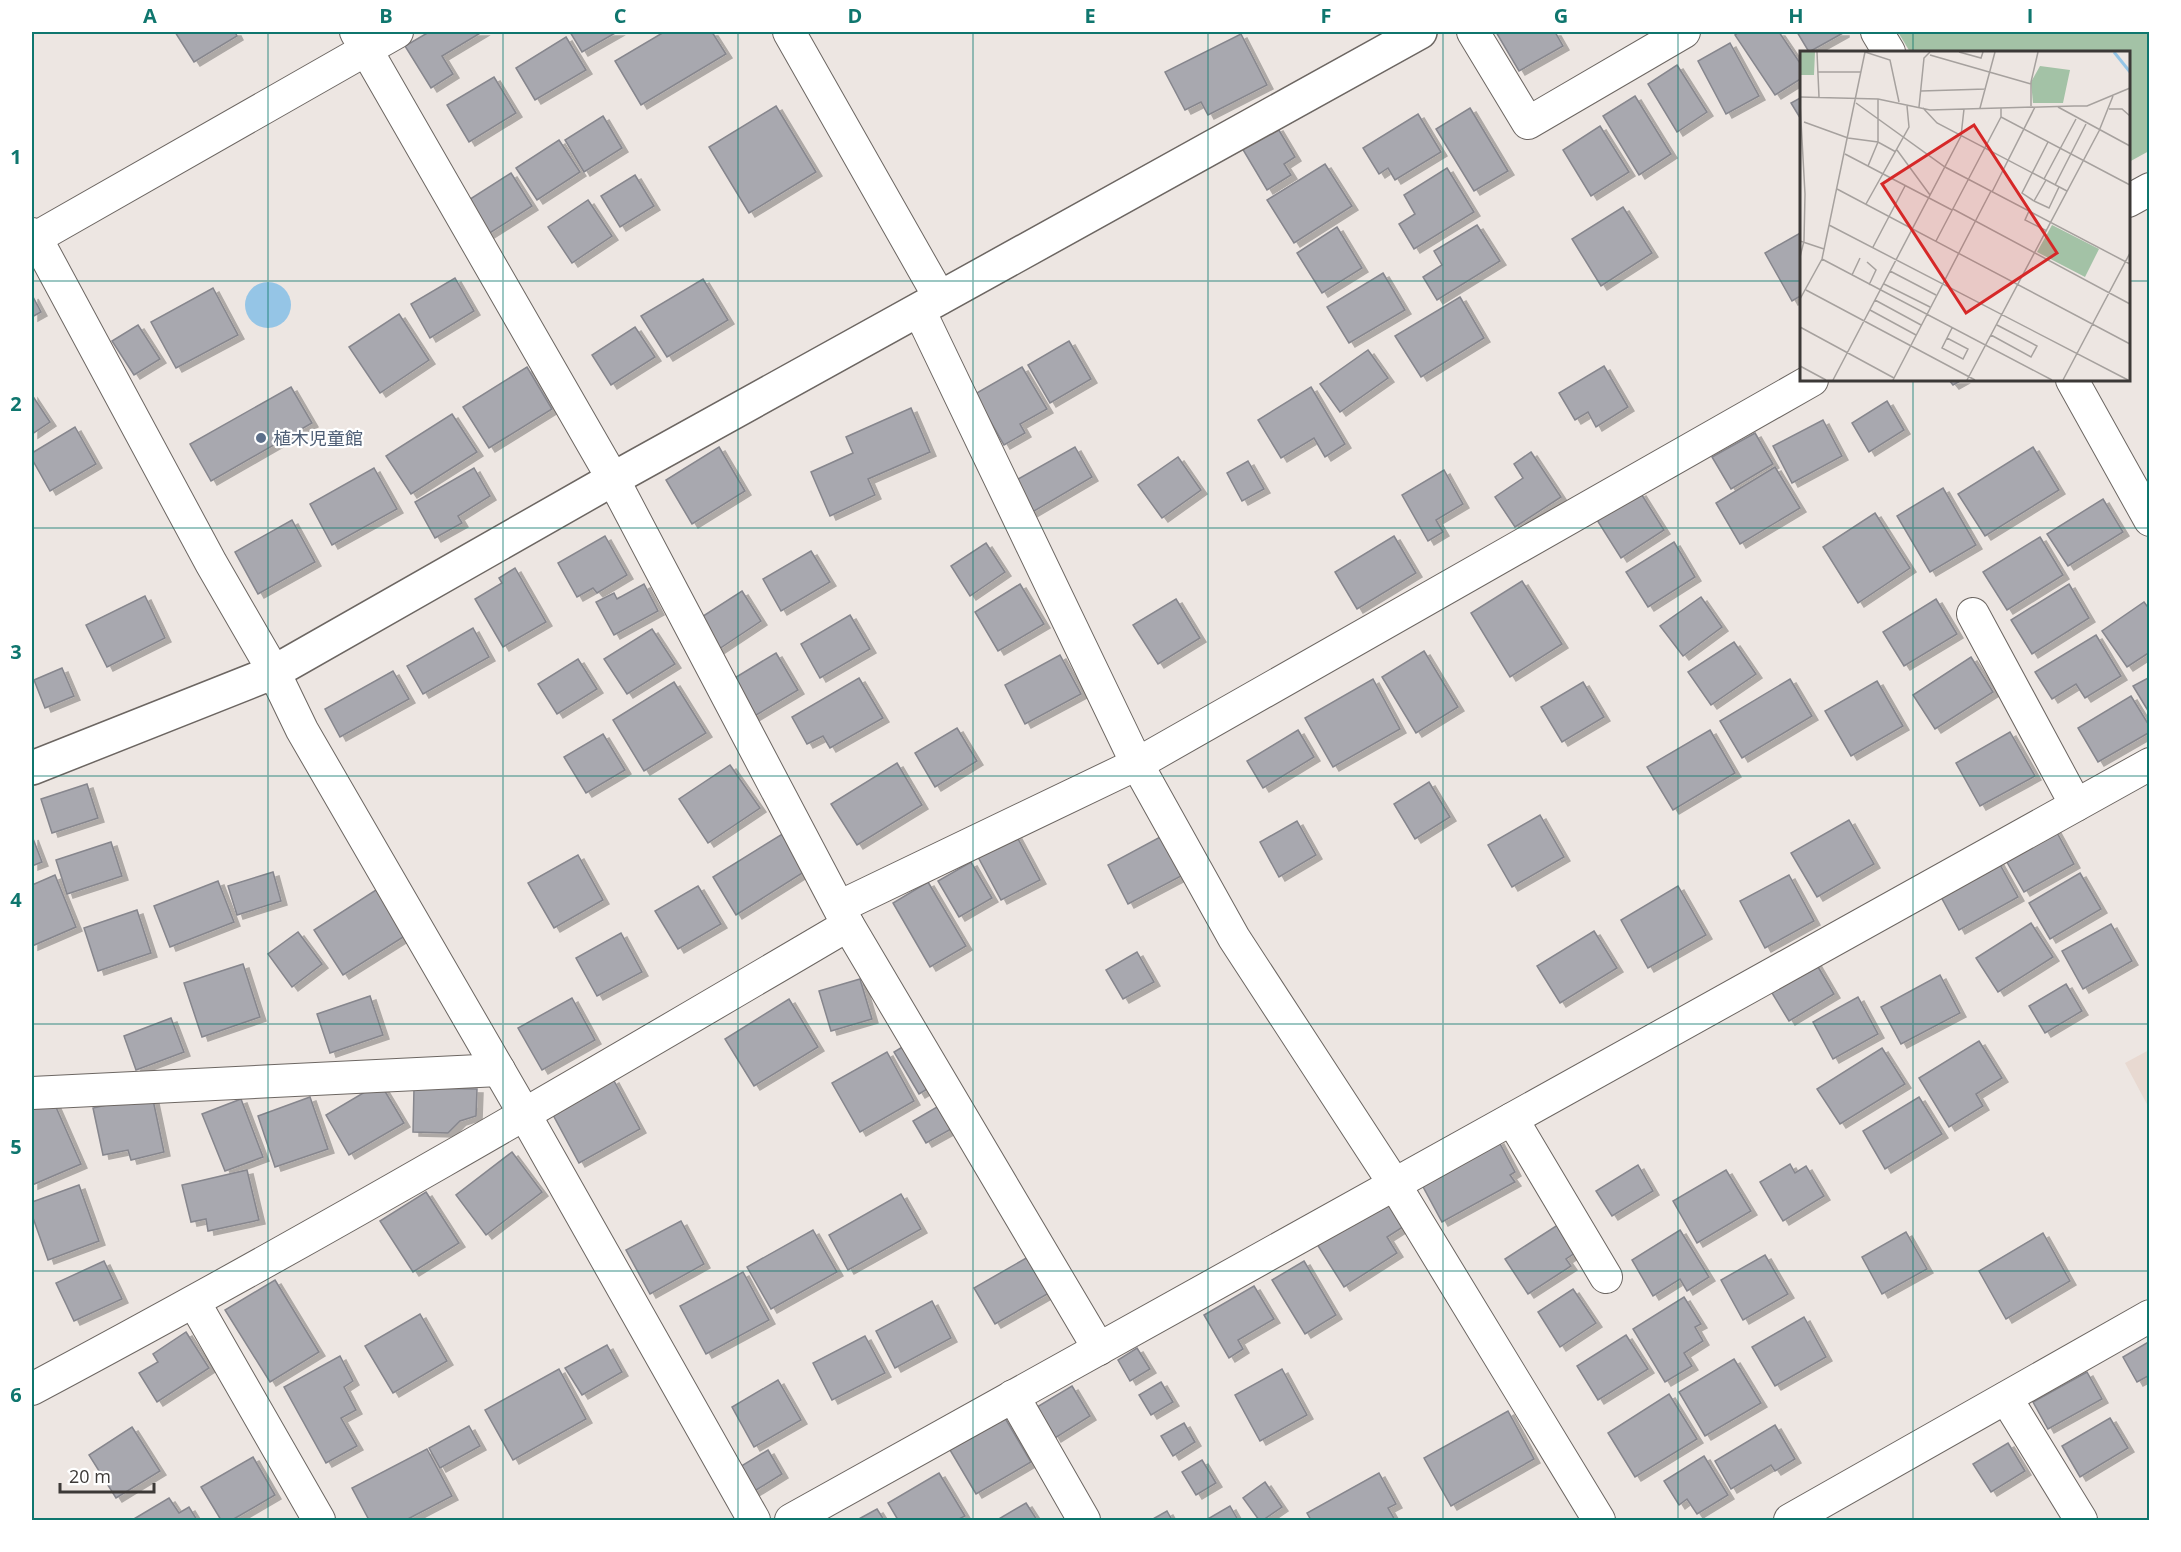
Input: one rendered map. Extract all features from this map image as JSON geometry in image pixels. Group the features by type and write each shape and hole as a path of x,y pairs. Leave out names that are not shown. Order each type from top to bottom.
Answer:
{"street":[{"path":"398,32 361,41 33,238 211,563 274,672 302,730 525,1115 754,1521"},
{"path":"789,32 930,304 1137,764 1234,938 1395,1185 1599,1521"},
{"path":"32,768 274,672 613,479 1420,32"},
{"path":"1473,32 1528,123 1684,32"},
{"path":"1877,32 1888,51"},
{"path":"361,41 613,479 843,916 1099,1349"},
{"path":"2130,200 2150,189"},
{"path":"32,1389 194,1302 525,1115 843,916 1137,764 1810,381"},
{"path":"2073,381 2150,520"},
{"path":"1973,614 2076,804"},
{"path":"791,1521 2150,764"},
{"path":"32,1093 498,1070"},
{"path":"1512,1119 1606,1277"},
{"path":"194,1302 319,1521"},
{"path":"1790,1521 2150,1316"},
{"path":"1013,1396 1084,1521"},
{"path":"2006,1398 2082,1521"}],"shaded area":[{"path":"2149,1050 2149,1108 2125,1063"}],"green space":[{"path":"1898,32 2149,32 2149,151 2130,161 2130,51 1909,51"}],"water":[{"path":"268,282 277,283 284,289 290,296 290,314 284,321 277,327 268,328 259,327 252,321 246,314 245,305 246,296 252,289 259,283"}],"building":[{"path":"175,32 235,32 237,36 194,62"},
{"path":"429,32 482,32 442,56 453,74 431,88 405,46"},
{"path":"570,32 617,32 582,52"},
{"path":"664,32 712,32 726,54 641,105 615,61"},
{"path":"1496,32 1555,32 1563,46 1519,71"},
{"path":"1739,32 1779,32 1800,63 1800,79 1775,95 1735,35"},
{"path":"1797,32 1843,32 1811,51 1808,51"},
{"path":"1241,34 1267,85 1208,115 1201,102 1185,110 1165,72"},
{"path":"566,37 586,70 535,100 516,68"},
{"path":"1730,43 1759,96 1726,114 1698,61"},
{"path":"1677,65 1707,112 1677,132 1648,84"},
{"path":"494,77 516,113 469,142 447,105"},
{"path":"1635,96 1671,154 1639,175 1603,116"},
{"path":"1800,98 1800,118 1791,103"},
{"path":"776,106 816,172 749,213 709,147"},
{"path":"1470,108 1508,171 1474,191 1436,129"},
{"path":"1418,114 1441,152 1395,180 1388,168 1379,174 1363,148"},
{"path":"603,116 622,148 584,172 565,140"},
{"path":"1600,126 1629,172 1591,196 1563,150"},
{"path":"1277,127 1295,157 1284,164 1291,175 1267,190 1242,148"},
{"path":"559,140 580,172 537,200 516,168"},
{"path":"1325,164 1352,206 1294,243 1267,200"},
{"path":"1447,168 1474,212 1414,249 1399,224 1415,214 1404,195"},
{"path":"511,173 532,206 485,236 464,203"},
{"path":"635,175 654,206 620,227 601,196"},
{"path":"588,200 612,236 572,263 548,227"},
{"path":"1623,207 1652,253 1601,286 1572,239"},
{"path":"1477,225 1500,261 1437,300 1423,277 1442,265 1434,251"},
{"path":"1337,227 1362,268 1322,293 1297,253"},
{"path":"1800,233 1800,296 1792,301 1765,253"},
{"path":"1383,273 1405,310 1349,343 1327,307"},
{"path":"455,278 474,311 430,338 411,304"},
{"path":"703,279 728,320 667,357 641,316"},
{"path":"213,288 238,335 176,368 151,322"},
{"path":"32,295 41,312 32,317"},
{"path":"1460,297 1484,338 1421,377 1395,336"},
{"path":"399,314 429,360 380,393 349,347"},
{"path":"138,325 160,359 134,375 112,341"},
{"path":"635,327 655,357 611,385 592,355"},
{"path":"1069,341 1091,379 1050,403 1028,365"},
{"path":"1368,350 1388,378 1340,412 1320,384"},
{"path":"1604,366 1628,407 1596,427 1588,412 1575,420 1559,393"},
{"path":"527,367 552,409 489,448 463,407"},
{"path":"1022,367 1047,409 1020,424 1025,433 1004,445 975,394"},
{"path":"291,387 312,423 211,481 190,444"},
{"path":"1311,387 1345,444 1325,457 1314,438 1281,458 1258,420"},
{"path":"32,395 50,422 32,434"},
{"path":"1887,401 1904,430 1869,452 1852,423"},
{"path":"911,408 930,452 868,479 875,495 830,516 811,472 853,453 846,437"},
{"path":"452,414 477,452 411,494 386,456"},
{"path":"1823,420 1842,456 1792,483 1773,446"},
{"path":"75,427 96,464 50,491 32,459 32,453"},
{"path":"1755,433 1773,464 1731,489 1712,457"},
{"path":"719,447 745,491 692,524 666,480"},
{"path":"1075,447 1092,477 1029,514 1011,483"},
{"path":"2033,447 2059,490 1985,536 1958,494"},
{"path":"1531,452 1561,497 1515,527 1495,497 1523,478 1514,464"},
{"path":"1178,457 1201,490 1162,518 1138,485"},
{"path":"1248,461 1264,489 1242,501 1227,473"},
{"path":"1775,467 1800,508 1740,544 1716,503"},
{"path":"374,468 397,509 332,545 310,504"},
{"path":"474,468 490,496 458,516 462,523 435,538 415,502"},
{"path":"1444,470 1463,504 1436,520 1443,532 1428,541 1402,495"},
{"path":"1943,488 1976,545 1930,572 1897,516"},
{"path":"1640,492 1664,530 1621,558 1597,520"},
{"path":"2103,499 2123,532 2068,566 2047,534"},
{"path":"1875,513 1910,568 1858,603 1823,547"},
{"path":"292,520 315,562 258,594 235,552"},
{"path":"605,536 627,575 597,593 593,588 577,597 558,563"},
{"path":"1394,536 1416,573 1357,609 1335,572"},
{"path":"2040,537 2063,575 2007,610 1983,572"},
{"path":"1674,542 1695,577 1648,607 1626,572"},
{"path":"986,543 1005,572 970,596 951,566"},
{"path":"811,551 830,582 781,611 763,579"},
{"path":"515,568 546,622 503,647 475,599 502,583 499,578"},
{"path":"1522,581 1562,644 1510,677 1471,613"},
{"path":"644,584 658,611 614,635 596,602 614,593 617,599"},
{"path":"1020,584 1044,624 998,651 975,612"},
{"path":"2069,584 2089,618 2032,654 2011,620"},
{"path":"742,591 761,621 716,651 697,620"},
{"path":"145,596 165,638 107,667 86,625"},
{"path":"1701,597 1722,627 1683,656 1660,626"},
{"path":"1176,599 1200,638 1158,664 1133,625"},
{"path":"1936,599 1957,634 1904,666 1883,632"},
{"path":"2144,602 2150,610 2150,652 2127,667 2102,631"},
{"path":"850,615 870,649 820,678 801,644"},
{"path":"473,628 489,657 423,694 407,666"},
{"path":"652,629 675,664 627,694 604,659"},
{"path":"2096,635 2121,676 2085,698 2076,684 2052,699 2035,672"},
{"path":"1734,642 1756,674 1711,705 1688,672"},
{"path":"1424,651 1458,707 1416,733 1382,677"},
{"path":"776,653 798,690 751,718 728,682"},
{"path":"1060,655 1081,694 1025,724 1005,685"},
{"path":"1971,657 1993,692 1935,729 1913,695"},
{"path":"578,659 597,689 557,714 538,684"},
{"path":"62,668 74,696 45,708 34,680"},
{"path":"393,671 409,699 340,737 325,709"},
{"path":"2150,677 2150,714 2133,686"},
{"path":"859,678 883,718 830,748 823,736 807,744 792,717"},
{"path":"1373,679 1400,729 1333,767 1305,718"},
{"path":"1790,679 1812,716 1742,758 1720,721"},
{"path":"1877,681 1903,726 1851,756 1825,711"},
{"path":"674,682 706,733 644,771 613,720"},
{"path":"1583,682 1604,717 1562,742 1541,707"},
{"path":"2131,696 2150,727 2150,732 2098,762 2078,728"},
{"path":"957,728 977,761 935,787 915,753"},
{"path":"1298,730 1314,757 1263,788 1247,761"},
{"path":"1710,730 1735,773 1673,810 1647,767"},
{"path":"2010,732 2035,776 1980,806 1956,763"},
{"path":"603,734 625,770 586,793 564,757"},
{"path":"897,763 922,805 857,845 831,804"},
{"path":"730,765 760,808 708,843 679,799"},
{"path":"1429,782 1450,817 1415,839 1394,804"},
{"path":"87,784 98,818 52,833 41,799"},
{"path":"1540,815 1564,857 1512,887 1488,845"},
{"path":"1849,820 1874,864 1817,897 1791,853"},
{"path":"1297,821 1316,855 1279,877 1260,842"},
{"path":"2055,829 2074,864 2024,892 2004,857"},
{"path":"784,833 807,870 736,915 713,877"},
{"path":"1016,835 1040,880 1001,900 977,855"},
{"path":"32,836 42,862 32,866"},
{"path":"1162,836 1183,875 1128,904 1108,865"},
{"path":"111,842 122,876 67,894 56,860"},
{"path":"578,855 603,900 554,928 528,883"},
{"path":"1998,861 2018,897 1959,930 1940,895"},
{"path":"971,862 992,898 959,917 938,881"},
{"path":"273,872 281,901 237,915 228,886"},
{"path":"2080,873 2101,909 2050,939 2029,903"},
{"path":"55,875 76,927 32,946 32,885"},
{"path":"1789,875 1814,921 1765,948 1740,901"},
{"path":"218,881 234,922 170,947 154,906"},
{"path":"928,882 966,946 930,967 893,903"},
{"path":"698,886 721,924 678,949 655,911"},
{"path":"1678,886 1706,935 1648,968 1621,920"},
{"path":"379,888 408,934 343,975 314,930"},
{"path":"137,910 151,953 98,971 84,928"},
{"path":"2031,923 2053,957 1998,992 1976,958"},
{"path":"2111,924 2132,961 2083,989 2062,951"},
{"path":"1594,931 1617,968 1560,1003 1537,966"},
{"path":"298,932 322,964 292,987 268,954"},
{"path":"621,933 642,972 597,996 576,958"},
{"path":"1137,952 1154,982 1123,999 1106,970"},
{"path":"1814,960 1834,994 1789,1021 1769,988"},
{"path":"243,964 260,1017 202,1037 184,983"},
{"path":"1940,975 1960,1013 1901,1044 1881,1007"},
{"path":"860,979 872,1019 831,1031 819,991"},
{"path":"2066,984 2082,1011 2045,1033 2029,1006"},
{"path":"370,996 383,1035 330,1053 317,1014"},
{"path":"1858,997 1878,1034 1833,1059 1813,1022"},
{"path":"572,998 595,1040 542,1070 518,1028"},
{"path":"789,999 818,1047 754,1086 725,1039"},
{"path":"171,1018 184,1052 136,1070 124,1036"},
{"path":"914,1040 939,1082 919,1094 894,1052"},
{"path":"1979,1041 2002,1078 1976,1094 1983,1106 1949,1127 1919,1078"},
{"path":"1882,1048 1905,1084 1840,1124 1817,1089"},
{"path":"887,1052 914,1101 860,1132 832,1083"},
{"path":"613,1079 640,1129 579,1163 552,1113"},
{"path":"380,1083 404,1123 349,1155 326,1115"},
{"path":"414,1088 477,1089 476,1116 460,1121 448,1133 413,1132"},
{"path":"152,1095 164,1152 131,1160 128,1150 103,1155 93,1108"},
{"path":"310,1097 328,1149 275,1167 258,1116"},
{"path":"1919,1097 1942,1134 1885,1169 1863,1131"},
{"path":"52,1098 81,1164 32,1185 32,1107"},
{"path":"241,1099 263,1157 225,1171 202,1114"},
{"path":"949,1100 962,1123 926,1143 913,1121"},
{"path":"1498,1140 1515,1172 1510,1175 1515,1182 1442,1222 1421,1183"},
{"path":"512,1152 542,1192 486,1235 456,1195"},
{"path":"1790,1164 1795,1173 1806,1166 1824,1196 1783,1221 1760,1182"},
{"path":"1638,1165 1653,1191 1612,1216 1596,1191"},
{"path":"247,1170 259,1220 208,1231 206,1219 191,1222 182,1185"},
{"path":"1726,1170 1751,1211 1697,1243 1673,1201"},
{"path":"79,1185 99,1241 48,1260 32,1215 32,1202"},
{"path":"426,1192 459,1243 413,1272 380,1221"},
{"path":"901,1194 921,1229 848,1270 829,1235"},
{"path":"1388,1195 1406,1225 1387,1237 1397,1253 1344,1287 1315,1241"},
{"path":"1567,1219 1584,1247 1566,1259 1571,1266 1528,1294 1505,1259"},
{"path":"681,1221 704,1264 650,1294 626,1250"},
{"path":"813,1230 837,1272 771,1309 747,1267"},
{"path":"1680,1230 1709,1277 1687,1291 1680,1279 1653,1296 1632,1260"},
{"path":"1906,1232 1927,1269 1882,1294 1862,1257"},
{"path":"2043,1233 2070,1281 2006,1319 1979,1271"},
{"path":"1765,1255 1788,1294 1743,1320 1721,1280"},
{"path":"1028,1257 1049,1293 995,1324 974,1288"},
{"path":"104,1261 122,1299 74,1321 56,1283"},
{"path":"1304,1261 1336,1315 1305,1334 1272,1280"},
{"path":"743,1272 769,1320 706,1354 680,1306"},
{"path":"275,1280 319,1352 270,1382 225,1310"},
{"path":"1254,1286 1274,1319 1238,1340 1243,1349 1229,1358 1204,1315"},
{"path":"1573,1289 1596,1323 1560,1347 1538,1312"},
{"path":"1684,1297 1701,1324 1695,1327 1703,1341 1684,1353 1692,1366 1665,1382 1633,1329"},
{"path":"932,1301 951,1338 895,1368 876,1331"},
{"path":"420,1314 447,1361 393,1393 365,1346"},
{"path":"1804,1317 1826,1357 1775,1386 1752,1347"},
{"path":"186,1332 209,1368 157,1402 139,1373 158,1362 153,1354"},
{"path":"1626,1335 1648,1369 1598,1400 1577,1366"},
{"path":"865,1336 885,1373 832,1400 813,1363"},
{"path":"2150,1341 2150,1375 2137,1382 2123,1357"},
{"path":"607,1345 622,1372 582,1395 565,1368"},
{"path":"1137,1348 1150,1369 1130,1381 1118,1360"},
{"path":"340,1356 353,1381 344,1387 356,1410 341,1418 357,1446 326,1463 284,1387"},
{"path":"1734,1359 1761,1403 1705,1436 1679,1392"},
{"path":"559,1369 586,1419 513,1460 485,1410"},
{"path":"1282,1369 1307,1415 1260,1441 1235,1395"},
{"path":"2087,1372 2102,1399 2048,1429 2033,1402"},
{"path":"778,1380 801,1420 754,1447 732,1407"},
{"path":"1161,1382 1173,1402 1151,1415 1139,1395"},
{"path":"1072,1386 1090,1416 1055,1438 1037,1407"},
{"path":"1669,1394 1697,1439 1635,1477 1608,1433"},
{"path":"1508,1411 1534,1459 1451,1506 1424,1458"},
{"path":"1005,1418 1031,1462 976,1494 950,1450"},
{"path":"2110,1418 2128,1448 2080,1477 2062,1446"},
{"path":"1184,1423 1195,1442 1173,1456 1161,1436"},
{"path":"1775,1425 1795,1459 1775,1471 1771,1465 1731,1489 1715,1461"},
{"path":"469,1426 480,1446 440,1468 429,1448"},
{"path":"132,1427 160,1471 116,1498 89,1455"},
{"path":"2008,1443 2025,1471 1991,1492 1973,1464"},
{"path":"427,1449 452,1496 406,1520 369,1520 352,1488"},
{"path":"768,1450 782,1474 753,1492 738,1468"},
{"path":"1704,1456 1728,1495 1697,1514 1687,1499 1679,1505 1664,1481"},
{"path":"253,1457 275,1495 232,1520 221,1520 201,1487"},
{"path":"1202,1460 1216,1483 1196,1495 1182,1472"},
{"path":"939,1473 965,1516 957,1520 898,1520 888,1503"},
{"path":"1379,1473 1396,1504 1388,1508 1395,1520 1311,1520 1307,1513"},
{"path":"1265,1482 1282,1507 1263,1520 1259,1520 1243,1498"},
{"path":"169,1498 179,1513 189,1507 197,1520 132,1520"},
{"path":"1026,1503 1037,1520 997,1520"},
{"path":"1230,1506 1238,1520 1206,1520"},
{"path":"877,1509 884,1520 857,1520"},
{"path":"1167,1511 1172,1520 1151,1520"}],"place":[{"name":"植木児童館","path":"261,438"}]}
